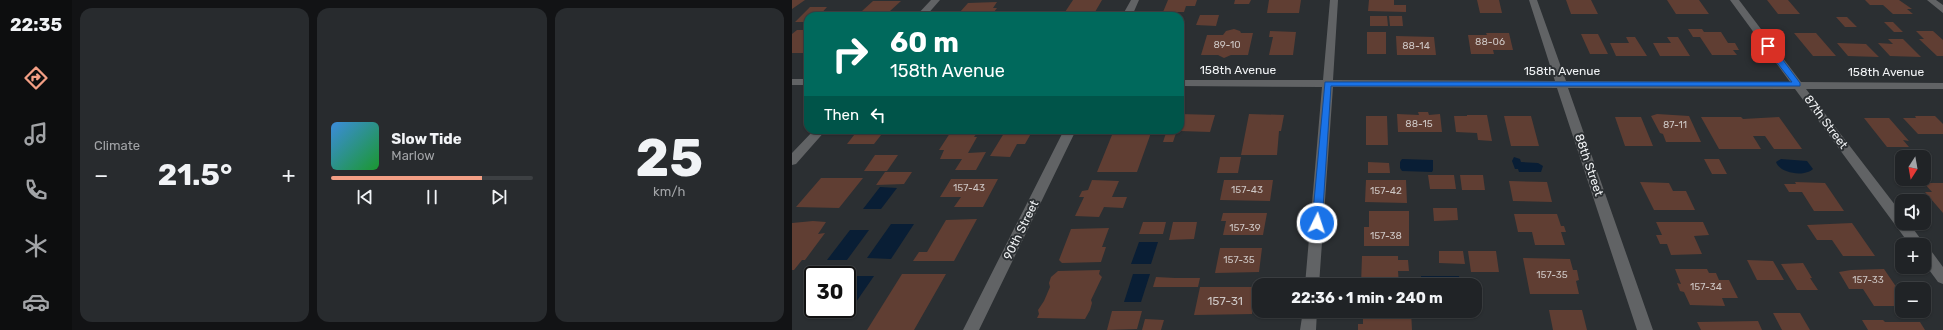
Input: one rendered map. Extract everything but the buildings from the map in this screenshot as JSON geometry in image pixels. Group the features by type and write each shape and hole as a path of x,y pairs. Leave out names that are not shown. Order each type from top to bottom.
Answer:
{"street":[{"path":"925,12 936,0"},
{"path":"1129,12 1135,0"},
{"path":"1313,278 1334,0"},
{"name":"88th Street","path":"1533,0 1645,330"},
{"name":"87th Street","path":"1734,0 1913,238"},
{"path":"1931,0 1943,10"},
{"path":"792,82 804,82"},
{"name":"158th Avenue","path":"1184,83 1943,86"},
{"path":"792,161 816,134"},
{"name":"90th Street","path":"971,330 1068,134"},
{"path":"1931,262 1943,278"},
{"path":"1308,330 1309,318"}],"water":[{"path":"1514,157 1520,159 1521,162 1538,163 1543,166 1541,172 1519,172 1518,169 1515,169 1512,161"},
{"path":"1402,159 1433,160 1433,170 1432,172 1402,171 1400,168 1400,162"},
{"path":"1781,159 1807,161 1813,169 1804,173 1787,172 1778,166 1776,162"},
{"path":"880,187 897,188 881,209 863,209"},
{"path":"891,224 914,224 891,259 867,258"},
{"path":"850,230 869,230 847,260 827,260"},
{"path":"1139,242 1158,242 1151,264 1131,264"},
{"path":"1133,274 1150,274 1141,302 1124,302"},
{"path":"856,276 874,276 856,302"},
{"path":"1421,276 1459,276 1459,278 1421,278"}],"route":[{"path":"1317,223 1328,83 1798,85 1768,46"}]}
